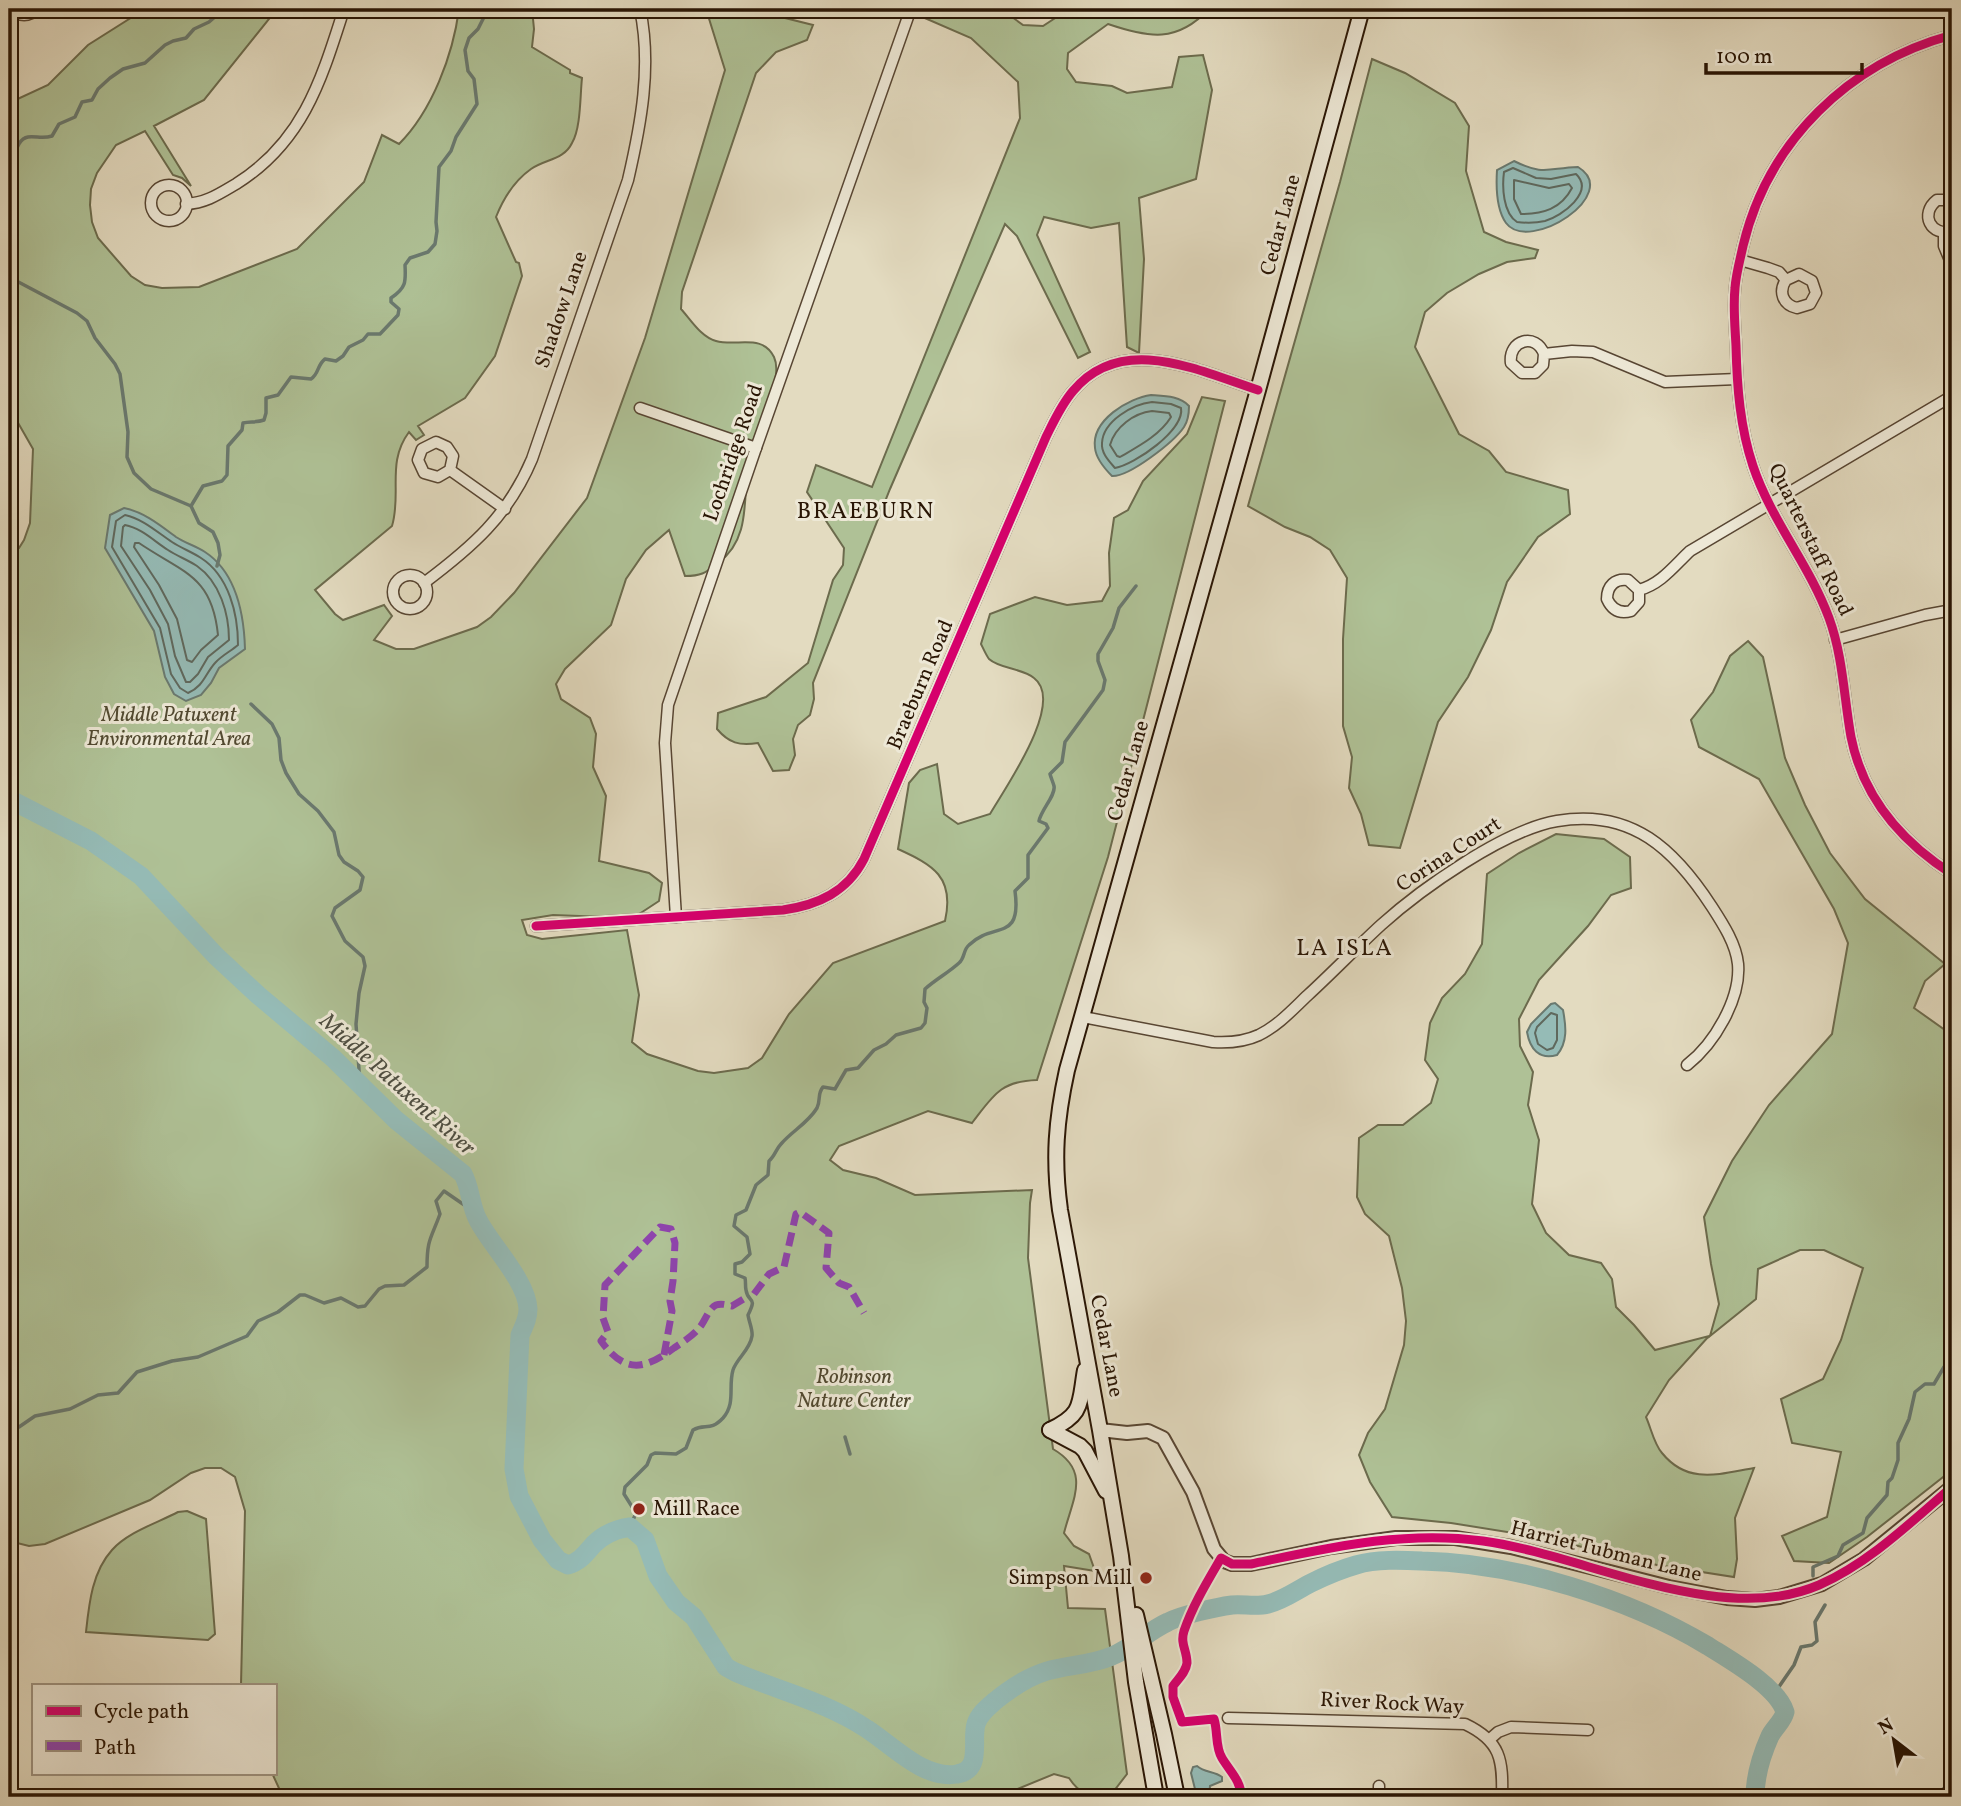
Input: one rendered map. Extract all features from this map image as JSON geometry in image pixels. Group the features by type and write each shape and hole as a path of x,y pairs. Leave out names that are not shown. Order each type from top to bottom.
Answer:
{"main road":[{"name":"Cedar Lane","path":"1155,1796 1136,1682 1121,1556 1060,1210 1055,1153 1060,1101 1362,9"},
{"path":"1087,1361 1075,1414 1050,1430 1085,1451 1112,1505"},
{"name":"Cedar Lane","path":"1121,1556 1177,1797"}],"street":[{"path":"11,9 22,15 29,15 38,9"},
{"path":"187,204 200,204 214,198 247,177 288,138 309,105 321,79 344,9"},
{"name":"Shadow Lane","path":"424,583 477,541 505,509 517,491 532,458 628,180 640,133 645,78 640,9"},
{"name":"Lochridge Road","path":"677,917 665,743 668,705 909,14"},
{"name":"Quarterstaff Road","path":"1952,34 1914,46 1869,69 1816,112 1797,135 1765,184 1747,229 1734,302 1737,379 1747,447 1769,504 1812,581 1829,618 1857,759 1870,791 1884,813 1910,842 1952,874"},
{"path":"1952,200 1942,198 1933,204 1928,214 1930,225 1934,229 1948,232 1944,246 1952,265"},
{"path":"1740,260 1779,272 1786,280"},
{"path":"1544,354 1572,351 1602,355 1665,382 1737,379"},
{"name":"Braeburn Road","path":"536,926 783,910 810,905 842,888 859,870 1046,438 1065,401 1082,381 1111,363 1124,359 1168,362 1258,390"},
{"path":"1639,590 1662,579 1690,551 1952,396"},
{"path":"640,408 756,448"},
{"path":"450,470 505,509"},
{"path":"1835,640 1952,610"},
{"name":"Corina Court","path":"1083,1017 1213,1042 1234,1042 1258,1035 1286,1016 1403,907 1492,847 1542,824 1576,818 1593,819 1642,834 1673,856 1691,875 1718,916 1735,950 1738,961 1737,985 1727,1010 1706,1048 1687,1065"},
{"name":"Harriet Tubman Lane","path":"1100,1430 1127,1433 1148,1430 1163,1438 1193,1492 1213,1549 1224,1561 1232,1564 1251,1564 1377,1540 1455,1538 1537,1552 1669,1587 1727,1598 1755,1600 1779,1597 1822,1584 1864,1559 1952,1488"},
{"name":"River Rock Way","path":"1228,1718 1465,1724 1490,1739"},
{"path":"1502,1797 1501,1761 1490,1739 1498,1732 1511,1727 1588,1730"},
{"path":"1379,1786 1379,1797"}],"green space":[{"path":"145,9 277,9 204,100 154,126 191,186 182,178 173,175 145,131 116,145 97,173 91,189 90,205 98,238 131,276 145,285 162,288 199,287 297,249 364,182 382,135 399,144 411,131 439,81 452,45 459,9 532,9 532,47 582,78 579,121 569,149 531,169 519,179 506,196 496,217 516,262 519,263 522,276 495,356 465,398 418,426 424,435 416,440 409,432 398,455 392,526 315,590 343,620 384,605 392,616 374,640 396,649 414,649 477,627 491,617 514,593 587,498 645,338 725,70 706,9 784,9 781,17 813,25 807,40 776,52 756,73 682,292 681,309 706,336 716,341 763,345 774,357 776,377 748,459 745,508 738,538 730,551 710,569 699,575 685,576 669,530 646,550 626,579 611,625 565,669 556,684 561,699 590,718 596,734 593,767 606,796 599,861 649,873 662,883 659,901 633,918 553,915 522,920 527,935 542,939 627,930 639,995 632,1042 647,1054 698,1071 714,1073 748,1068 762,1058 789,1014 833,963 945,921 947,893 944,883 931,867 898,849 909,783 920,770 937,764 944,814 958,824 990,814 1030,745 1043,706 1042,690 1034,678 994,662 987,656 981,644 990,614 1035,597 1067,605 1102,601 1110,586 1109,553 1114,518 1128,510 1143,481 1187,434 1202,397 1225,401 1108,857 1037,1080 1014,1083 998,1092 972,1123 928,1111 839,1146 830,1160 843,1170 876,1178 915,1195 1032,1190 1028,1258 1053,1449 1065,1457 1076,1476 1074,1497 1064,1533 1074,1546 1089,1554 1095,1571 1064,1566 1068,1608 1105,1609 1127,1774 1110,1796 1086,1794 1069,1778 1054,1774 998,1797 283,1797 272,1774 276,1774 276,1684 241,1684 245,1511 235,1477 221,1468 205,1468 191,1473 150,1500 45,1544 29,1546 9,1541 9,554 19,548 30,523 33,449 9,407 9,103 48,85 88,45"},
{"path":"904,9 1001,9 1023,25 1043,26 1069,9 1209,9 1185,28 1162,34 1137,32 1108,24 1068,53 1067,69 1076,82 1112,86 1127,93 1172,87 1179,57 1203,55 1212,90 1196,179 1139,198 1144,259 1139,353 1127,347 1119,223 1091,228 1044,217 1037,235 1090,352 1078,358 1017,236 1005,224 890,489 813,683 814,699 810,715 798,725 793,739 795,755 789,770 773,771 758,743 735,742 721,734 717,729 718,713 766,697 808,663 833,580 843,565 844,548 807,492 816,465 872,487 1020,118 1018,82 971,38"},
{"path":"1372,59 1405,73 1455,103 1469,126 1466,171 1484,232 1506,242 1538,250 1535,258 1507,262 1479,274 1447,293 1425,312 1415,347 1459,434 1489,451 1506,472 1568,490 1570,514 1538,537 1507,582 1491,630 1468,677 1438,722 1400,848 1369,845 1361,814 1349,788 1352,757 1343,726 1343,639 1347,578 1330,550 1248,506"},
{"path":"1748,641 1763,657 1785,758 1830,853 1865,899 1945,964 1925,981 1914,1008 1945,1030 1952,1030 1952,1470 1867,1537 1829,1563 1794,1561 1782,1536 1827,1517 1841,1452 1792,1443 1781,1399 1823,1379 1841,1340 1863,1268 1824,1250 1800,1250 1758,1269 1756,1299 1710,1336 1719,1304 1704,1217 1732,1161 1769,1105 1832,1034 1848,943 1834,909 1759,779 1699,747 1691,720 1713,692 1730,656"},
{"path":"1556,834 1604,839 1630,857 1631,888 1611,895 1588,926 1539,980 1519,1019 1520,1046 1533,1072 1528,1105 1539,1140 1532,1204 1546,1233 1569,1255 1601,1263 1612,1279 1616,1307 1655,1350 1709,1336 1669,1380 1646,1417 1659,1449 1682,1470 1705,1475 1754,1468 1735,1518 1737,1559 1734,1577 1657,1565 1545,1538 1392,1517 1370,1482 1359,1455 1368,1433 1385,1409 1404,1345 1406,1321 1402,1288 1389,1236 1365,1214 1357,1197 1359,1138 1378,1125 1403,1125 1431,1103 1438,1079 1425,1060 1430,1023 1442,998 1465,974 1482,944 1487,874 1519,853"},
{"path":"187,1511 206,1519 215,1634 208,1640 86,1632 96,1578 112,1550 143,1528 178,1512"}],"water":[{"path":"1514,161 1540,170 1578,167 1589,178 1589,192 1581,205 1568,217 1551,226 1533,231 1518,231 1506,223 1498,204 1497,190 1497,170"},
{"path":"1151,395 1172,397 1189,406 1185,425 1151,458 1129,471 1112,476 1096,452 1095,438 1099,428 1113,412 1132,401"},
{"path":"124,508 145,516 179,539 205,552 225,571 237,595 245,649 219,668 201,695 186,701 174,694 165,677 154,631 105,548 110,515"},
{"path":"1555,1003 1563,1010 1565,1039 1557,1055 1545,1056 1533,1048 1527,1032 1531,1024"},
{"path":"9,1592 15,1597 18,1606 16,1624 9,1628"},
{"path":"1197,1766 1222,1777 1222,1781 1210,1786 1209,1797 1197,1797 1191,1773 1193,1767"}],"waterway":[{"path":"9,166 24,138 52,136 59,124 75,117 82,102 92,100 98,89 110,78 123,69 145,63 165,45 186,38 194,29 209,22 224,9"},
{"path":"191,506 203,486 222,481 227,475 228,446 242,430 243,423 264,420 266,398 278,395 291,377 311,379 325,359 336,361 349,347 363,340 368,334 380,334 398,315 399,309 391,302 391,298 404,284 405,265 410,258 428,252 435,244 439,167 477,104 474,79 468,71 465,50 469,38 478,29 488,9"},
{"path":"9,277 87,321 95,338 120,374 128,432 127,457 134,473 151,489 191,506 199,523 213,532 218,543 220,555 217,566"},
{"path":"630,1527 636,1513 624,1494 625,1487 647,1465 651,1455 676,1454 686,1448 693,1430 718,1422 729,1407 733,1370 749,1346 752,1334 748,1315 752,1302 747,1294 745,1278 735,1274 735,1264 742,1262 750,1254 747,1237 734,1226 736,1215 746,1210 756,1185 768,1175 769,1161 779,1146 817,1108 823,1087 835,1089 846,1070 858,1068 874,1050 896,1035 921,1028 925,1023 927,1008 924,1002 925,989 959,963 969,945 978,938 1010,925 1016,907 1015,891 1028,878 1028,855 1048,828 1039,821 1054,790 1050,774 1062,762 1065,742 1103,690 1105,680 1098,654 1113,628 1119,608 1136,586"},
{"path":"251,704 272,724 279,738 281,760 286,773 299,794 318,811 334,832 339,855 344,862 363,877 360,890 335,908 332,916 345,941 363,957 365,966 356,1024 360,1085"},
{"name":"Middle Patuxent River","path":"9,799 91,841 141,876 216,956 258,995 333,1058 396,1120 463,1174 478,1220 515,1275 526,1298 527,1316 520,1335 514,1469 519,1496 542,1540 558,1560 568,1565 580,1559 602,1537 630,1527 645,1540 658,1576 676,1602 694,1617 726,1667 836,1711 921,1767 933,1772 957,1774 970,1767 973,1761 976,1724 981,1714 1007,1692 1033,1676 1112,1656 1174,1619 1225,1606 1274,1602 1322,1578 1356,1565 1389,1560 1458,1563 1533,1576 1607,1599 1677,1629 1752,1675 1773,1693 1785,1712 1764,1750 1755,1797"},
{"path":"9,1427 19,1427 35,1416 70,1409 98,1395 118,1393 137,1372 172,1361 198,1357 247,1336 258,1321 278,1312 300,1295 324,1303 341,1298 358,1307 365,1306 379,1289 404,1285 427,1267 429,1245 440,1214 436,1201 444,1191 473,1211"},
{"path":"1813,1576 1813,1567 1838,1556 1843,1545 1863,1533 1867,1518 1887,1495 1888,1482 1898,1460 1898,1443 1909,1419 1915,1392 1925,1384 1934,1384 1944,1367 1952,1365"},
{"path":"845,1437 850,1454"},
{"path":"1774,1694 1794,1665 1801,1647 1817,1641 1815,1622 1825,1605"},
{"path":"1939,1797 1943,1789 1952,1795"}],"marked path":[{"path":"754,1294 769,1274 784,1267 796,1214 800,1212 829,1233 826,1268 839,1283 849,1287 864,1313"},
{"path":"664,1355 672,1311 670,1301 675,1243 671,1229 660,1227 605,1285 603,1318 608,1332 601,1341 618,1359 635,1365 653,1361 663,1355 674,1348 681,1343 685,1341 695,1333 716,1305 732,1306 745,1298"}],"cycle path":[{"path":"1952,35 1914,48 1879,65 1847,86 1818,112 1793,140 1772,173 1755,208 1738,267 1734,302 1738,392 1753,466 1770,505 1821,598 1829,618 1843,677 1851,737 1857,759 1865,779 1887,816 1917,848 1952,874"},
{"path":"536,926 783,910 808,905 840,888 864,859 1046,437 1061,407 1073,391 1093,373 1114,363 1138,360 1186,366 1258,390"},
{"path":"1241,1797 1237,1781 1220,1754 1214,1719 1182,1722 1173,1697 1173,1686 1187,1663 1184,1631 1221,1558 1232,1564 1251,1564 1366,1542 1453,1538 1523,1549 1696,1594 1739,1598 1780,1596 1819,1585 1855,1565 1889,1541 1952,1487"}],"place":[{"name":"Mill Race","path":"639,1509"},
{"name":"Simpson Mill","path":"1146,1578"}],"district":[{"name":"BRAEBURN","path":"866,512"},
{"name":"LA ISLA","path":"1345,949"}],"park label":[{"name":"Middle Patuxent Environmental Area","path":"169,727"},
{"name":"Robinson Nature Center","path":"854,1389"}]}
